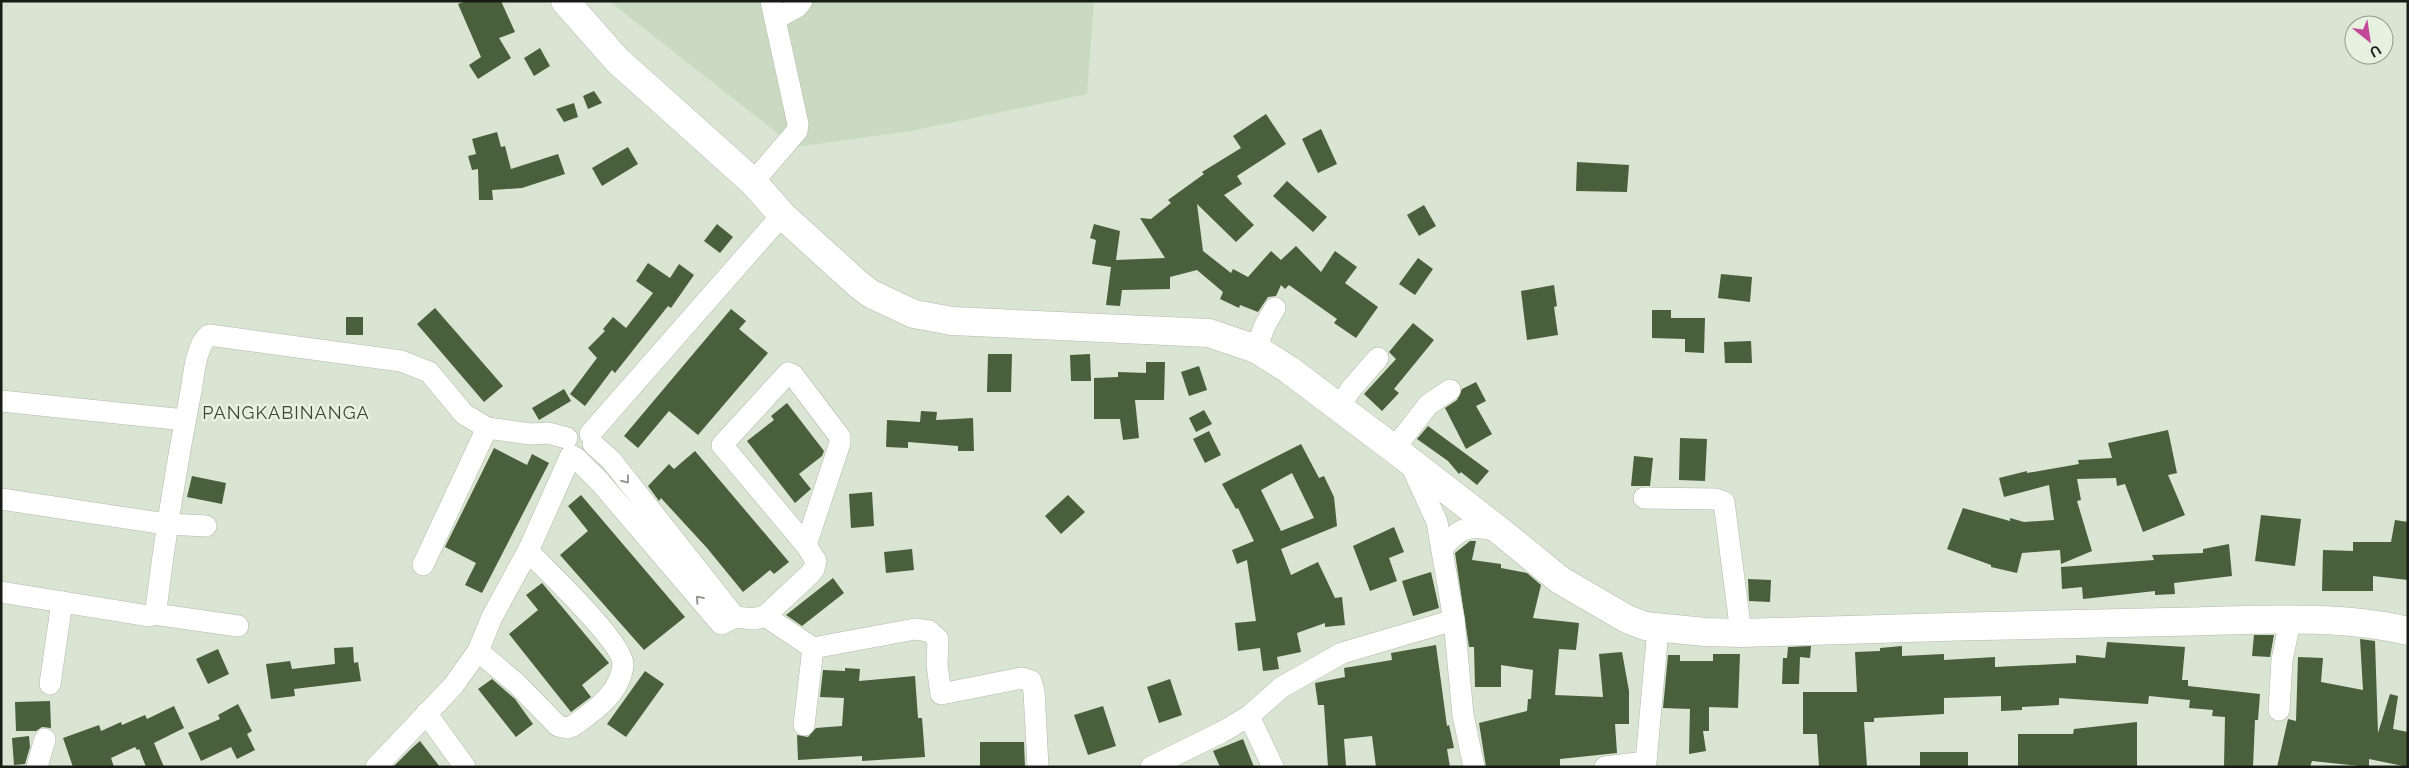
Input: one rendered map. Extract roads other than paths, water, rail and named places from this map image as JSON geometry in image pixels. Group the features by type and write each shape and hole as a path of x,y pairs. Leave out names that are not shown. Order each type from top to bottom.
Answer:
{"main road":[{"path":"565,1 617,60 753,182 782,215 871,294 914,314 952,322 1208,334 1264,332 1288,369 1344,400 1400,452 1560,580 1627,619 1658,629 1741,633 1998,625 2290,621 2368,624 2408,631"}],"street":[{"path":"753,182 798,131 773,10 797,7 802,1"},
{"path":"592,439 782,215"},
{"path":"154,614 166,524 200,348 206,338 215,334 401,361 428,372 464,414 487,428 522,433 548,433 571,451 600,482 721,624 735,617 754,619 765,616 814,569 816,561 806,545 722,444 788,372 798,382 840,437 840,443 829,479 806,545"},
{"path":"1344,400 1378,358"},
{"path":"1450,390 1428,406 1410,428 1400,452 1437,522 1454,620 1463,714 1474,767"},
{"path":"1,401 185,420"},
{"path":"423,566 487,428"},
{"path":"376,767 468,668 478,651 492,617 528,552 571,451 576,431 592,439 611,460 735,617"},
{"path":"1644,498 1716,498 1724,502 1741,633"},
{"path":"1,499 166,524 206,526"},
{"path":"1442,549 1458,532 1468,528 1478,527 1500,531"},
{"path":"478,651 517,684 558,726 574,726 608,698 615,688 623,664 617,648 571,595 528,552"},
{"path":"1,592 149,616 154,614 238,626"},
{"path":"50,684 62,602"},
{"path":"765,616 813,648 915,630 929,631 938,639 937,665 941,694 1022,678 1030,681 1034,691 1038,767"},
{"path":"1151,767 1222,732 1249,716 1282,687 1342,653 1454,620"},
{"path":"2279,710 2282,660 2290,621"},
{"path":"1605,767 1646,762 1658,629"},
{"path":"804,725 813,648"},
{"path":"426,713 465,767"},
{"path":"1249,716 1274,767"},
{"path":"37,767 45,739"}],"district":[{"name":"PANGKABINANGA","path":"286,413"}]}
